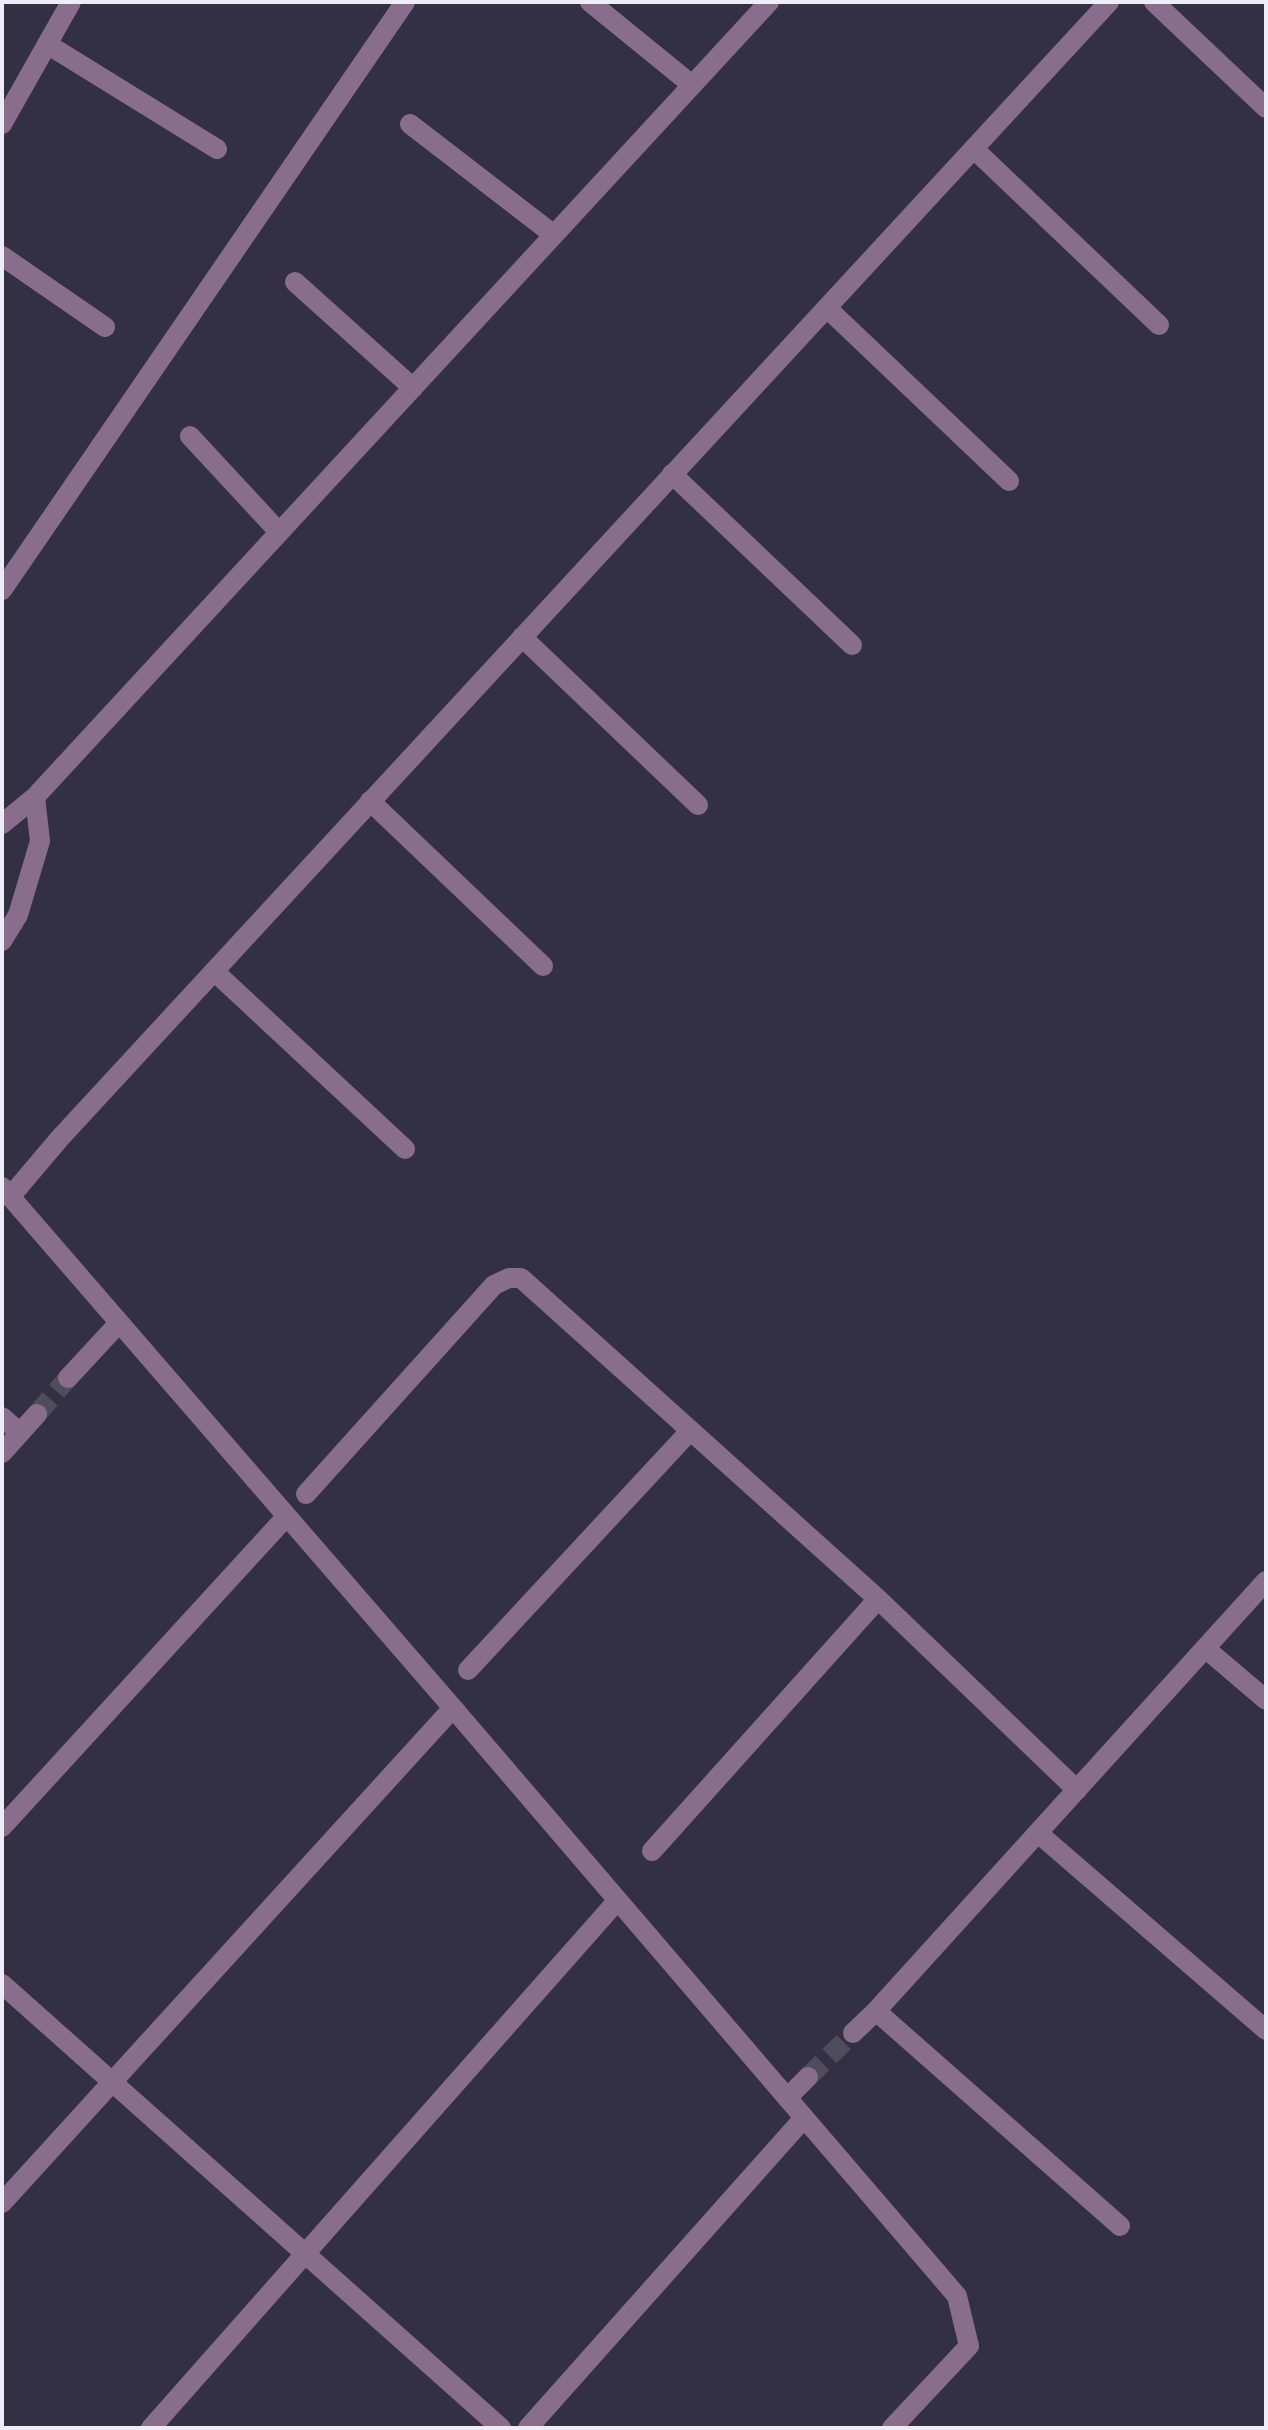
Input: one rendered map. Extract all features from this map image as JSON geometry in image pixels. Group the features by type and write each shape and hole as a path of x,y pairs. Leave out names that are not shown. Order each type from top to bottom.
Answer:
{"street":[{"path":"2,124 71,2"},
{"path":"2,590 405,2"},
{"path":"590,2 692,85"},
{"path":"2,824 35,797 769,2"},
{"path":"892,2428 969,2346 957,2296 6,1192 60,1138 1109,2"},
{"path":"1154,2 1266,108"},
{"path":"47,44 217,149"},
{"path":"410,124 554,235"},
{"path":"974,149 1159,325"},
{"path":"2,256 105,327"},
{"path":"295,282 413,388"},
{"path":"827,308 1009,481"},
{"path":"190,436 279,532"},
{"path":"672,474 852,645"},
{"path":"522,637 698,805"},
{"path":"2,941 18,915 40,841 35,797"},
{"path":"370,801 543,966"},
{"path":"214,971 405,1149"},
{"path":"306,1494 494,1285 509,1278 521,1278 878,1599 1077,1790"},
{"path":"68,1378 119,1323"},
{"path":"2,1453 37,1414"},
{"path":"2,1417 20,1433"},
{"path":"468,1670 690,1431"},
{"path":"2,1827 286,1517"},
{"path":"853,2033 1266,1581"},
{"path":"652,1851 878,1599"},
{"path":"1205,1648 1266,1700"},
{"path":"2,2203 453,1708"},
{"path":"1038,1833 1266,2030"},
{"path":"151,2428 617,1901"},
{"path":"2,1984 501,2428"},
{"path":"876,2011 1120,2226"},
{"path":"787,2098 808,2077"},
{"path":"528,2428 804,2118"}],"tunnel":[{"path":"37,1414 68,1378"},
{"path":"808,2077 853,2033"}]}
